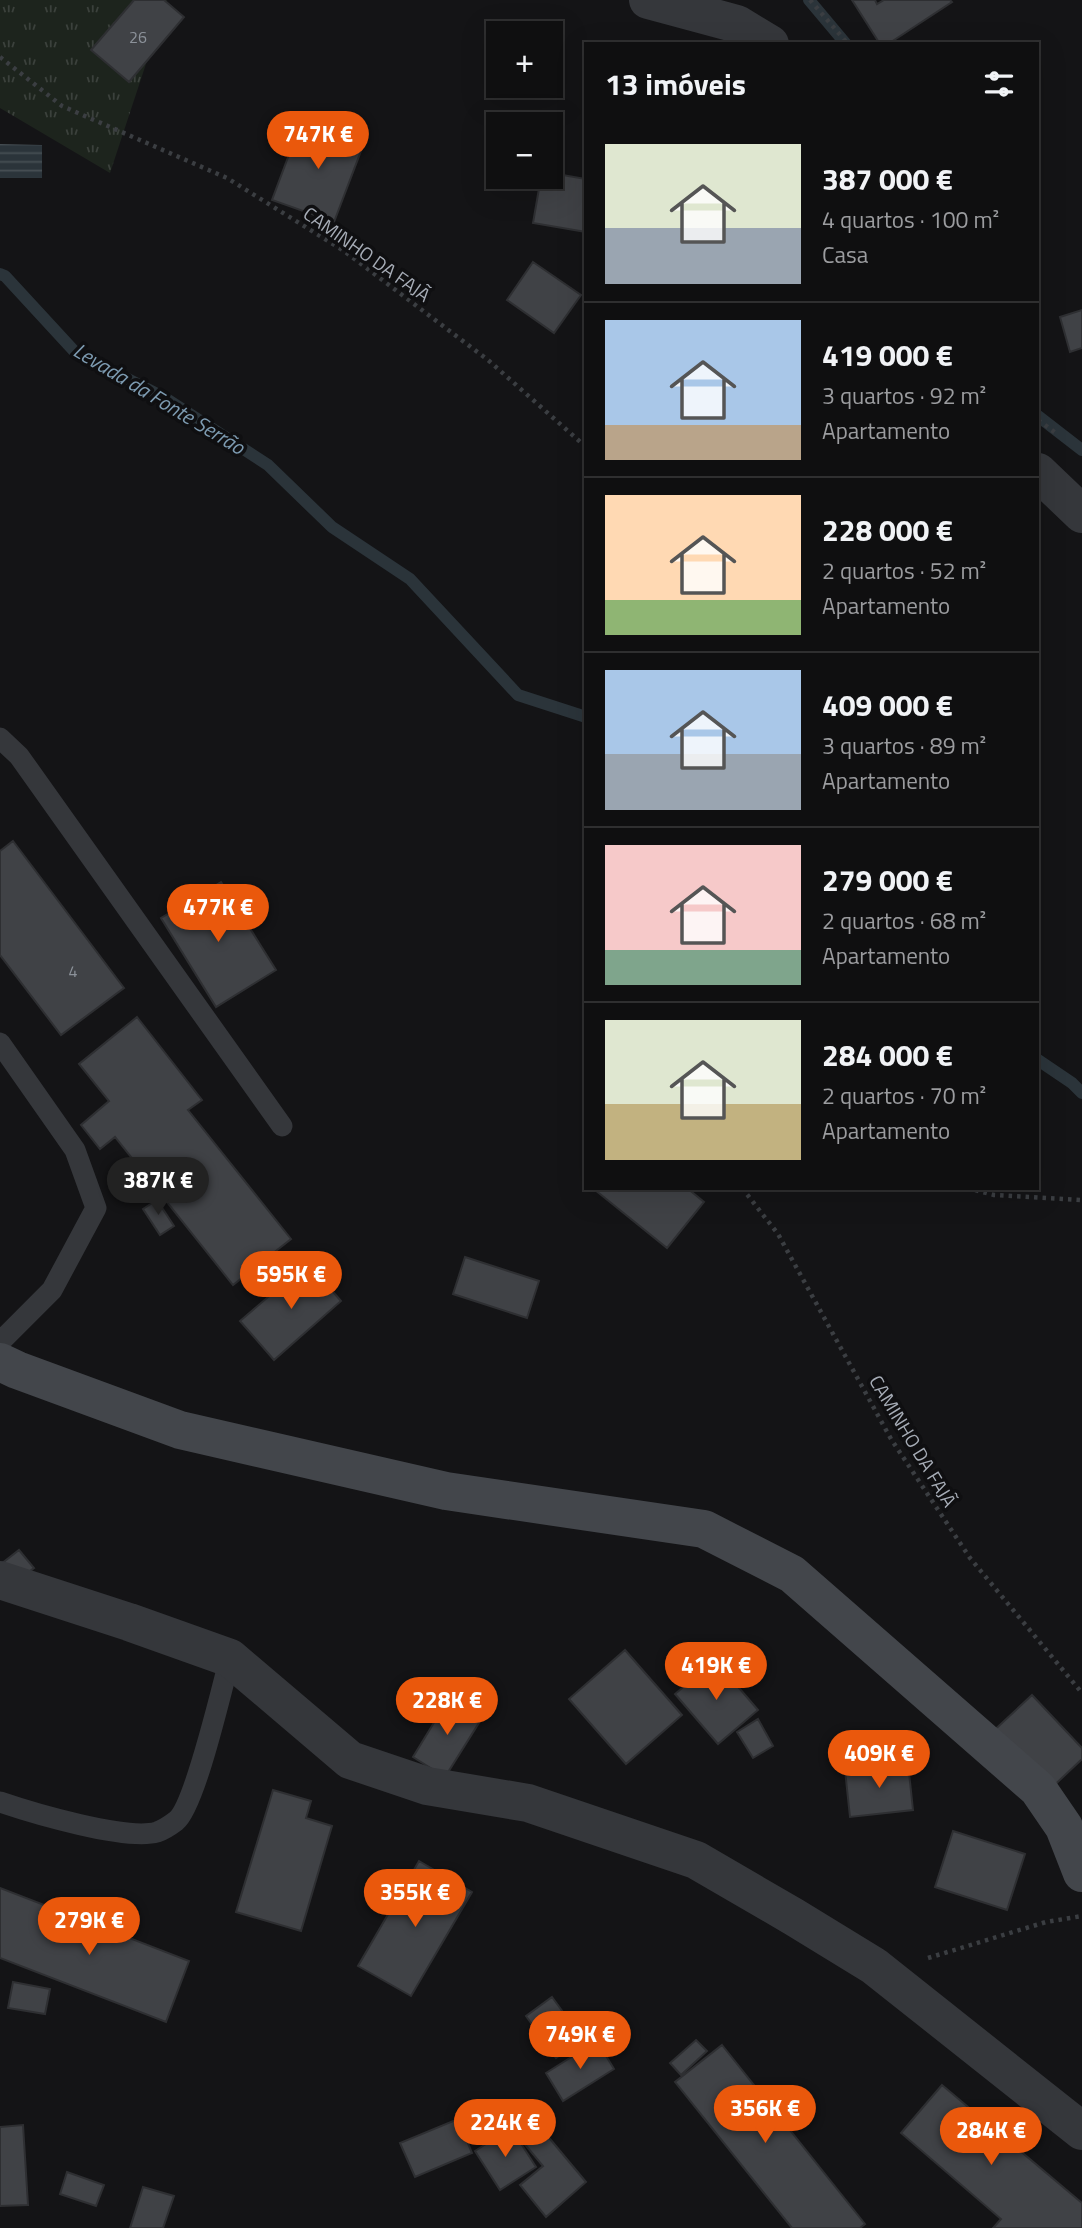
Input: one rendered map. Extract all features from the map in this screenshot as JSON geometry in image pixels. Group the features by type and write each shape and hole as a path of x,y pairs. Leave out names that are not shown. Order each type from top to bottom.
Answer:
{"street":[{"path":"648,0 737,24 766,42"},
{"path":"1039,473 1082,514"},
{"path":"0,1362 180,1430 446,1491 704,1529 792,1574 1038,1789 1064,1827 1082,1873"},
{"path":"2,1585 129,1622 230,1658 350,1760 427,1786 528,1804 696,1860 881,1972 1082,2131"}],"lane":[{"path":"0,738 19,756 282,1126"},
{"path":"0,1043 75,1150 96,1208 51,1290 0,1342"},
{"path":"0,1802 25,1811 123,1833 157,1832 178,1820 192,1791 230,1658"}],"path":[{"path":"810,0 846,42"},
{"name":"CAMINHO DA FAJÃ","path":"0,57 62,106 227,178 344,251 488,360 584,445"},
{"name":"CAMINHO DA FAJÃ","path":"744,1190 778,1234 891,1439 970,1558 1082,1693"},
{"path":"974,1190 993,1195 1082,1200"},
{"path":"881,1972 1046,1922 1082,1916"}],"green space":[{"path":"0,0 167,0 110,173 0,108"}],"shaded area":[{"path":"0,144 42,145 42,178 0,178"}],"building":[{"path":"134,0 164,0 184,17 129,82 91,50"},
{"path":"852,0 875,0 877,4 884,0 952,2 891,42 879,42"},
{"path":"302,120 364,143 334,222 272,200"},
{"path":"563,175 584,179 584,232 533,223 539,189 563,189"},
{"path":"533,262 581,295 554,333 507,300"},
{"path":"1082,310 1082,348 1070,352 1060,317"},
{"path":"13,841 124,988 61,1035 0,955 0,851"},
{"path":"221,882 276,970 216,1007 161,918"},
{"path":"137,1017 202,1100 188,1110 291,1239 233,1285 115,1137 100,1149 81,1125 109,1101 79,1064"},
{"path":"595,1190 689,1190 704,1202 667,1248"},
{"path":"157,1200 174,1226 160,1235 143,1209"},
{"path":"465,1257 539,1281 527,1318 453,1294"},
{"path":"308,1263 341,1301 274,1360 240,1321"},
{"path":"19,1550 34,1568 15,1582 1,1564"},
{"path":"625,1650 682,1715 626,1764 569,1699"},
{"path":"715,1660 758,1710 718,1744 675,1694"},
{"path":"1032,1695 1082,1748 1082,1759 1045,1794 989,1735"},
{"path":"449,1698 482,1718 445,1777 413,1757"},
{"path":"758,1719 773,1746 753,1758 737,1732"},
{"path":"908,1763 913,1810 850,1817 845,1770"},
{"path":"273,1790 311,1801 306,1818 332,1826 301,1931 236,1912"},
{"path":"953,1831 1025,1854 1007,1910 935,1887"},
{"path":"419,1861 472,1892 411,1996 358,1966"},
{"path":"0,1888 189,1961 166,2022 0,1958"},
{"path":"13,1982 50,1989 45,2014 8,2008"},
{"path":"552,1997 582,2038 556,2058 526,2016"},
{"path":"696,2040 707,2051 681,2075 670,2063"},
{"path":"597,2041 614,2069 563,2101 546,2073"},
{"path":"722,2045 865,2224 860,2228 792,2228 675,2082"},
{"path":"942,2085 1082,2203 1082,2228 993,2228 1001,2219 901,2133"},
{"path":"458,2119 472,2153 415,2177 400,2143"},
{"path":"535,2121 586,2182 546,2217 520,2185 543,2166 518,2136"},
{"path":"23,2125 28,2205 0,2206 0,2127"},
{"path":"511,2128 536,2167 500,2190 475,2151"},
{"path":"67,2172 104,2185 96,2206 60,2194"},
{"path":"143,2187 174,2196 163,2228 130,2228"}],"waterway":[{"path":"809,0 844,42"},
{"name":"Levada da Fonte Serrão","path":"0,274 5,276 75,352 165,398 268,465 332,527 410,579 518,695 584,716"},
{"path":"1039,417 1082,450"},
{"name":"Levada da Fonte Serrão","path":"1039,1061 1082,1093"}]}
